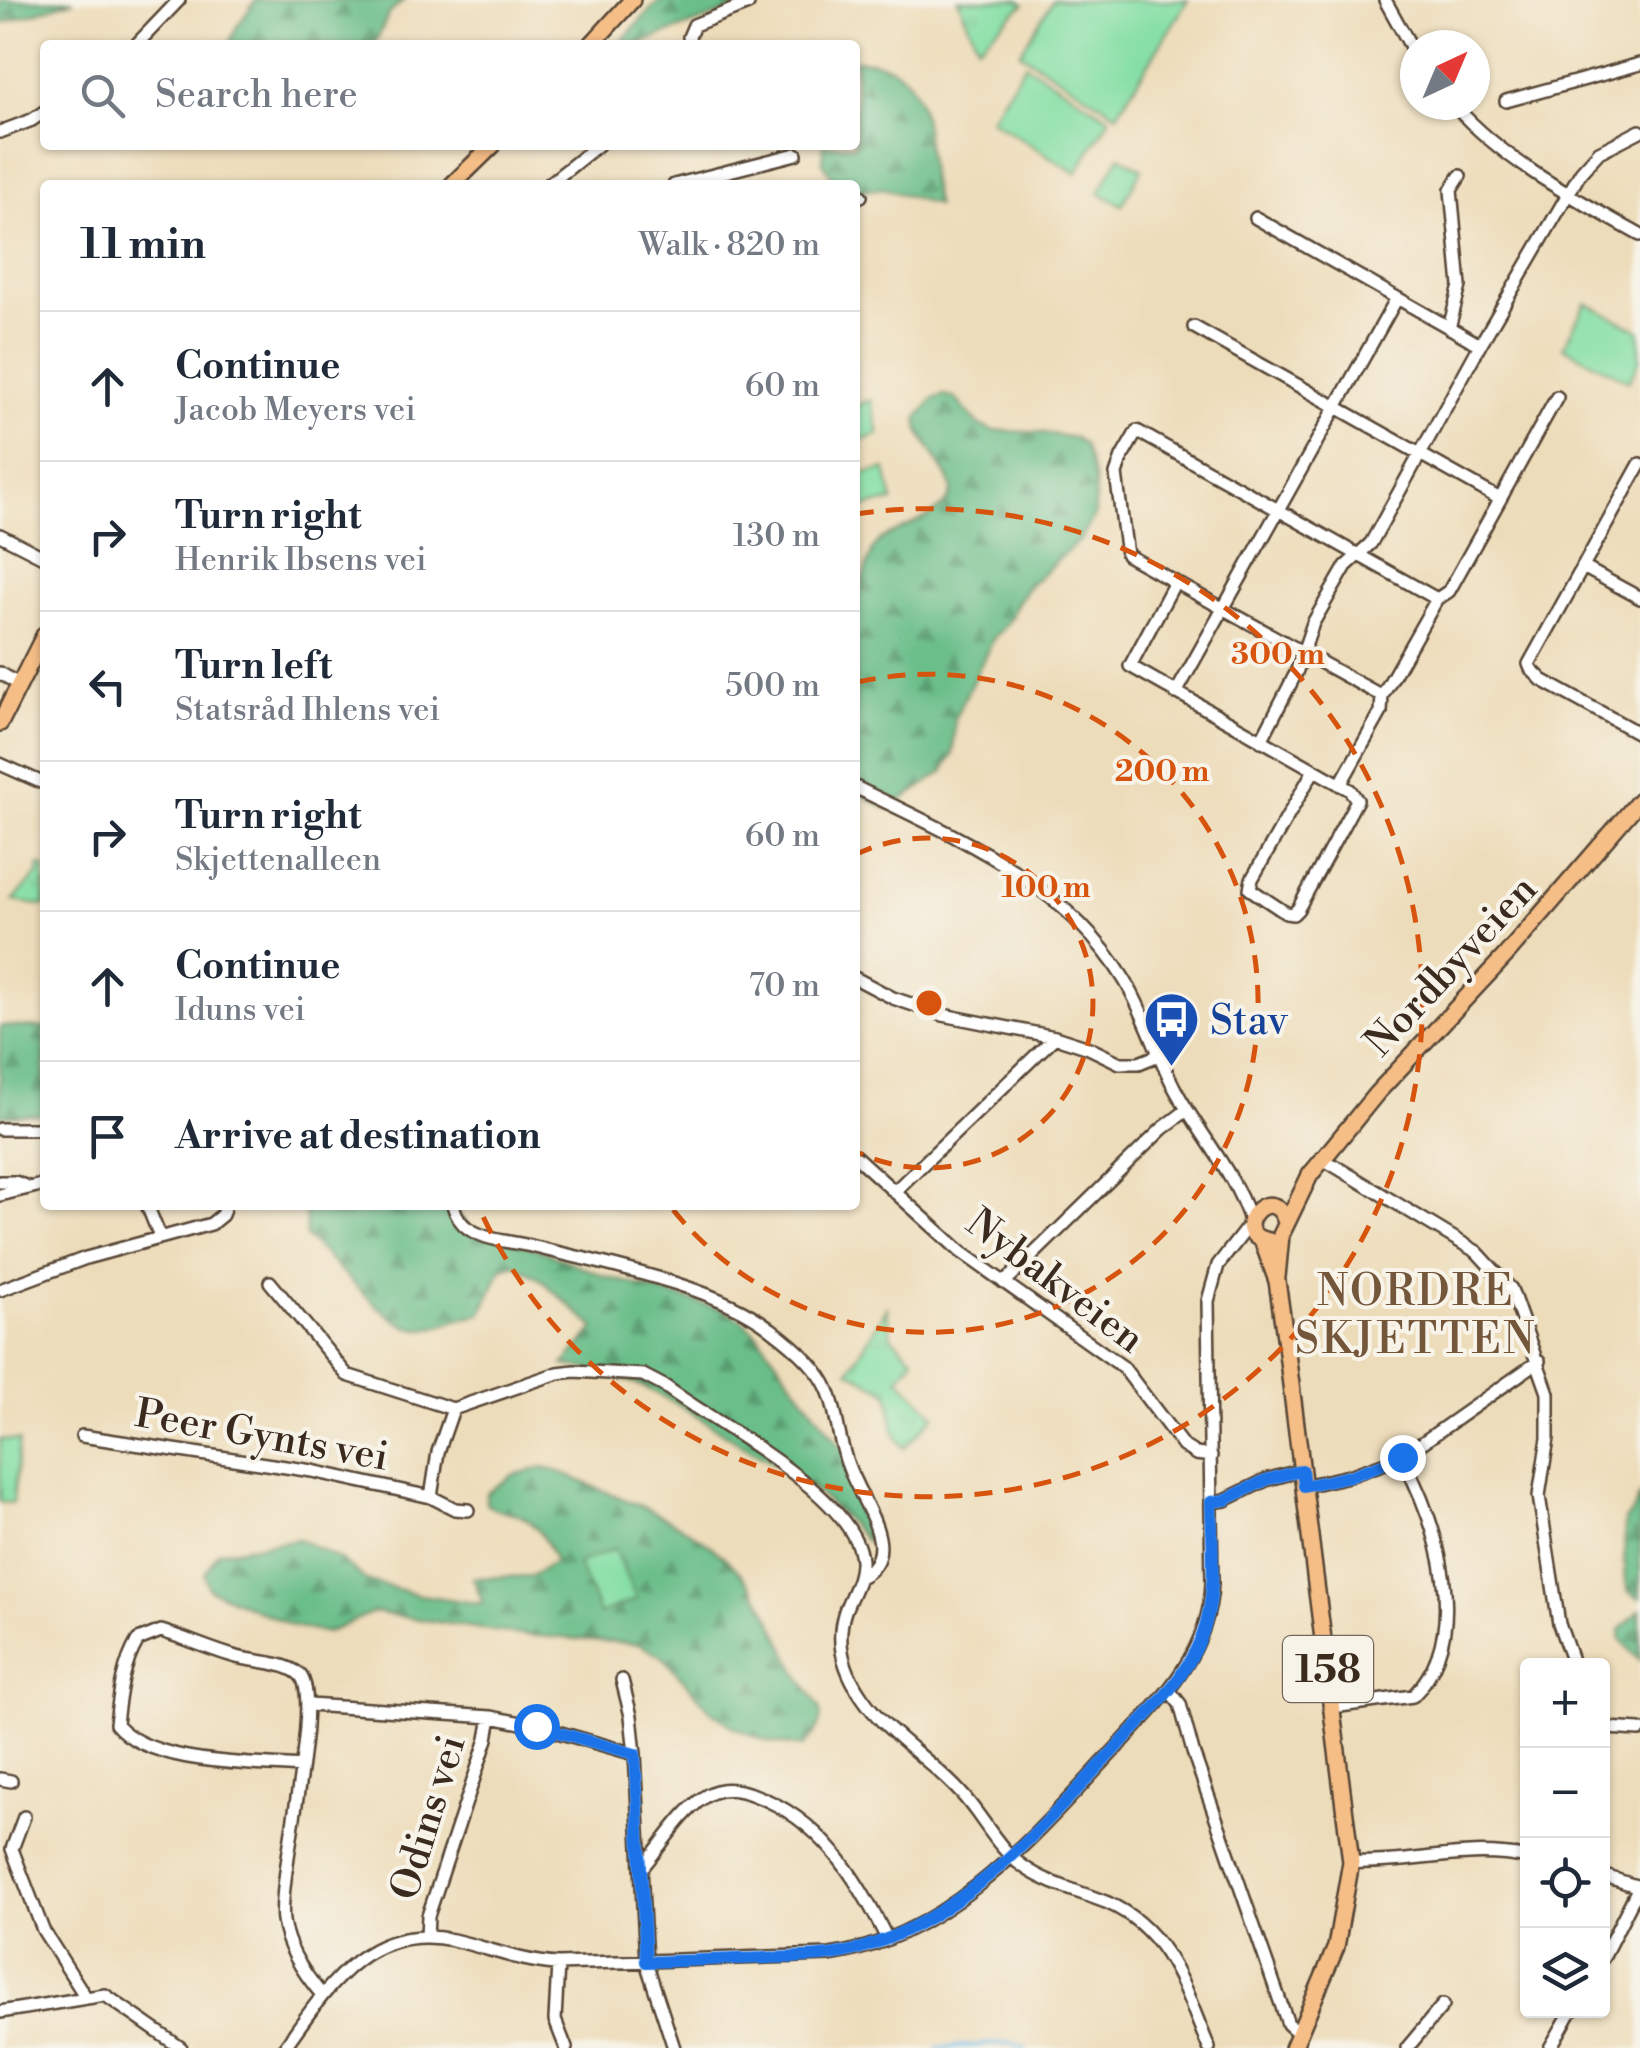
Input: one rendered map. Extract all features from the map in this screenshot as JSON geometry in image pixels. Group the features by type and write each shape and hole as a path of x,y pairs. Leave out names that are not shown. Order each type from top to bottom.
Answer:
{"main road":[{"path":"596,40 632,0"},
{"path":"457,180 489,150"},
{"path":"0,723 40,644"},
{"name":"Nordbyveien","path":"1284,1228 1310,1175 1376,1094 1489,973 1640,800"},
{"name":"Nordbyveien","path":"1267,1206 1310,1175"},
{"path":"1255,1230 1274,1240 1284,1228 1280,1210 1267,1206"},
{"name":"158","path":"1267,1206 1254,1211 1255,1230 1276,1282 1351,1862 1336,1947 1295,2041"},
{"name":"158","path":"1276,1282 1284,1228"}],"street":[{"path":"141,40 179,0"},
{"path":"1385,0 1402,30"},
{"path":"690,40 694,25 748,4"},
{"path":"1506,101 1640,64"},
{"path":"0,132 40,114"},
{"path":"1470,120 1510,156 1568,195 1640,235"},
{"path":"1261,740 1304,653 1313,623 1346,566 1372,542 1568,195 1593,158 1640,131"},
{"path":"554,180 592,150"},
{"path":"694,180 796,154"},
{"path":"1450,328 1460,286 1451,190 1460,176"},
{"path":"1256,218 1480,345"},
{"path":"1176,693 1397,298"},
{"path":"1194,328 1500,499"},
{"path":"1340,785 1381,712 1382,696 1437,599 1449,591 1558,397"},
{"path":"1382,696 1127,555 1116,474 1122,456 1137,431 1437,599"},
{"path":"1640,464 1531,657 1530,670 1640,734"},
{"path":"0,535 40,555"},
{"path":"1583,567 1640,598"},
{"path":"1175,582 1130,666 1314,770 1355,795 1356,807 1298,909 1286,913 1250,890 1252,879 1314,770"},
{"path":"0,673 20,685"},
{"path":"0,764 40,782"},
{"path":"284,2048 343,1970 396,1941 427,1937 451,1940 519,1959 558,1964 820,1956 848,1952 887,1939 950,1904 1011,1856 1169,1690 1190,1660 1208,1616 1212,1593 1208,1302 1216,1272 1228,1250 1255,1230 1237,1184 1188,1110 1159,1056 1136,1000 1117,969 1059,904 1002,862 860,790"},
{"path":"860,981 894,998 944,1015 1054,1037 1125,1064 1159,1056"},
{"path":"894,1192 1054,1037"},
{"path":"1004,1283 1162,1129 1188,1110"},
{"path":"0,1129 40,1129"},
{"path":"1323,1159 1477,1252 1511,1289 1548,1393 1550,1416 1539,1496 1560,1624 1571,1658"},
{"name":"Nybakveien","path":"860,1161 960,1251 1124,1367 1183,1446 1196,1454 1211,1456"},
{"path":"0,1182 16,1182 26,1187"},
{"path":"1237,1184 1267,1206"},
{"path":"0,1194 40,1185"},
{"path":"149,1210 160,1237"},
{"path":"0,1290 86,1258 211,1224 224,1210"},
{"path":"455,1210 458,1220 468,1229 494,1240 590,1260 704,1293 750,1314 780,1336 828,1390 844,1453 876,1525 880,1538 878,1560 860,1577"},
{"path":"270,1282 348,1376 453,1409 558,1373 591,1370 654,1379 788,1469 822,1498 857,1543 860,1577 844,1614 840,1647 862,1697 960,1791 1011,1856 1032,1872 1128,1913 1147,1928 1174,1964 1209,2048"},
{"path":"1211,1502 1225,1500 1266,1480 1350,1476 1402,1457 1539,1361"},
{"name":"Peer Gynts vei","path":"431,1498 438,1452 453,1409"},
{"name":"Peer Gynts vei","path":"82,1436 312,1471 468,1510"},
{"path":"1333,1707 1413,1696 1427,1674 1444,1629 1444,1581 1418,1488 1402,1457"},
{"path":"301,1767 174,1753 126,1737 116,1724 134,1648 146,1634 161,1631 232,1656 291,1670 307,1684 309,1705 301,1767 283,1884 283,1924 296,1958 322,1995"},
{"path":"622,1680 632,1716 646,1962 674,2048"},
{"path":"1169,1690 1180,1704 1192,1752 1295,2041"},
{"path":"309,1705 491,1717 635,1754"},
{"name":"Odins vei","path":"427,1937 428,1916 491,1717"},
{"path":"1610,1728 1640,1730"},
{"path":"642,1868 708,1794 738,1790 765,1799 813,1829 854,1877 887,1939"},
{"path":"24,1817 12,1850 44,1930 85,1996"},
{"path":"1351,1862 1390,1864 1468,1852 1520,1857"},
{"path":"1610,1877 1640,1886 1610,1944"},
{"path":"558,1964 555,2020 566,2048"},
{"path":"0,2012 85,1996 105,1996 181,2048"},
{"path":"1407,2048 1443,2004"},
{"path":"1550,2048 1567,2018"}],"green space":[{"path":"0,0 74,0 0,24"},
{"path":"256,0 404,0 389,14 376,40 231,40"},
{"path":"660,0 759,0 650,40 623,40"},
{"path":"958,0 1019,0 1024,4 978,46"},
{"path":"1053,0 1188,0 1117,114 1020,53"},
{"path":"860,61 883,64 902,75 915,91 922,111 936,205 882,188 860,191 860,180 834,180 823,163 823,150 860,150"},
{"path":"1025,64 1110,118 1076,173 990,119"},
{"path":"1120,156 1142,169 1122,205 1099,193"},
{"path":"1586,303 1640,331 1640,360 1629,381 1563,347"},
{"path":"944,395 955,398 979,425 991,430 1075,438 1084,445 1095,480 1095,515 1080,540 1030,585 1009,621 993,639 955,718 953,754 943,772 889,809 860,794 860,587 873,549 881,539 930,516 947,502 952,491 919,431 917,419 933,399"},
{"path":"871,400 879,434 860,441 860,404"},
{"path":"886,469 893,501 860,508 860,474"},
{"path":"39,865 40,905 13,901 39,873"},
{"path":"0,1026 40,1028 40,1114 0,1116"},
{"path":"305,1210 455,1210 472,1230 540,1250 604,1276 725,1310 758,1335 853,1463 871,1517 871,1533 865,1541 792,1473 663,1397 619,1378 564,1365 595,1328 540,1279 515,1264 502,1268 481,1314 430,1328 413,1328 373,1302 306,1237"},
{"path":"887,1308 891,1336 914,1359 899,1378 935,1415 905,1448 893,1428 888,1392 849,1371"},
{"path":"0,1439 19,1441 13,1503 0,1502"},
{"path":"541,1468 563,1473 665,1518 706,1543 742,1575 763,1603 820,1709 819,1725 802,1747 769,1742 733,1727 710,1710 664,1658 639,1644 514,1634 373,1612 327,1633 293,1626 209,1589 204,1574 218,1552 299,1539 341,1560 367,1581 420,1595 483,1604 473,1578 531,1576 555,1562 532,1524 486,1503 486,1494 513,1475"},
{"path":"1640,1494 1640,1599 1629,1592 1624,1573 1625,1520"},
{"path":"614,1549 636,1599 600,1614 578,1564"},
{"path":"1640,1610 1640,1661 1621,1640 1620,1630"}],"waterway":[{"path":"937,2048 1012,2043 1025,2048"}],"place":[{"name":"Stav","path":"1171,1069"}],"district":[{"name":"NORDRE SKJETTEN","path":"1416,1314"}],"route":[{"path":"536,1726 635,1754 646,1962 820,1956 859,1949 929,1917 994,1871 1062,1806 1175,1684 1196,1650 1210,1608 1211,1502 1302,1470 1304,1486 1350,1476 1402,1457"}]}
